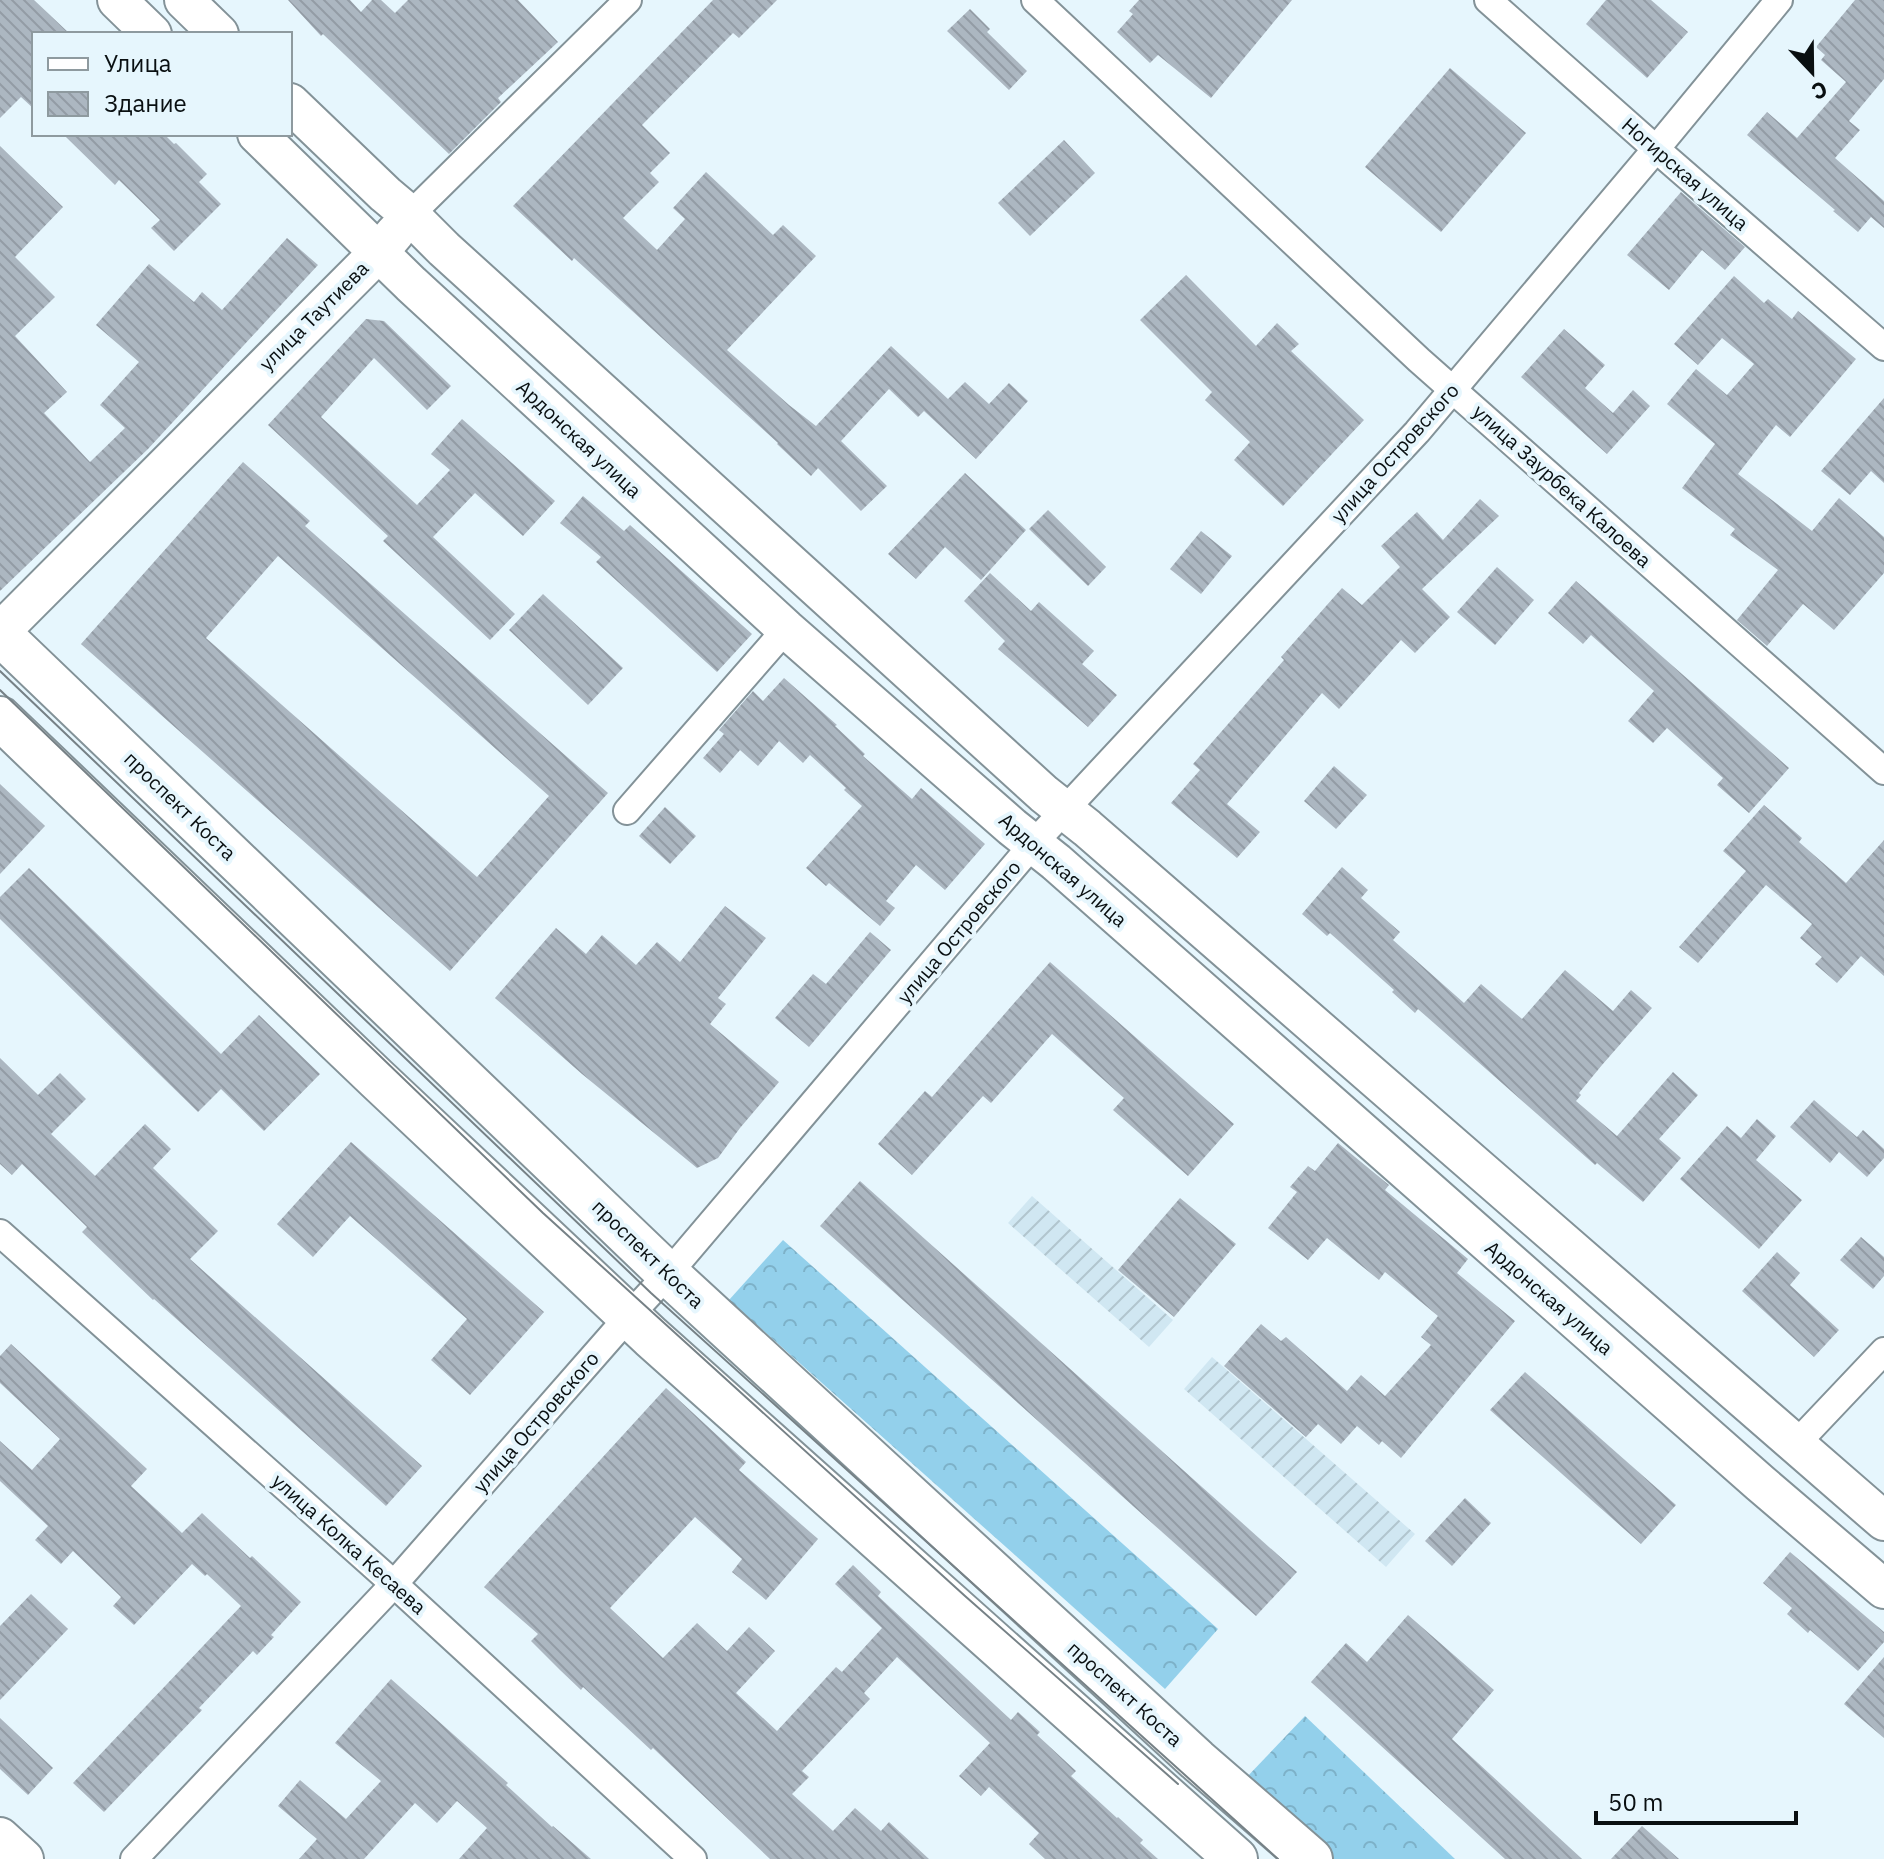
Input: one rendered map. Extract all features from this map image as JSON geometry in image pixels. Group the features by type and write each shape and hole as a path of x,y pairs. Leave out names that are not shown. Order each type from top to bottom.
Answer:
{"main road":[{"path":"117,0 150,32"},
{"path":"184,0 217,32"},
{"path":"292,105 456,259 1064,810 1884,1521"},
{"name":"Ардонская улица","path":"259,136 378,253 786,629 1884,1589"},
{"name":"улица Таутиева","path":"0,633 378,253 410,215"},
{"name":"проспект Коста","path":"0,633 668,1274 1152,1719 1311,1859"},
{"path":"0,718 629,1316 1236,1859"},
{"path":"0,1837 24,1859"}],"street":[{"name":"улица Таутиева","path":"410,215 628,0"},
{"name":"улица Заурбека Калоева","path":"1035,0 1419,360 1884,771"},
{"name":"Ногирская улица","path":"1488,0 1884,347"},
{"name":"улица Островского","path":"134,1859 394,1584 668,1274 1033,844 1417,432 1779,0"},
{"path":"627,811 786,629"},
{"name":"улица Колка Кесаева","path":"0,1233 394,1584 693,1859"},
{"path":"1795,1445 1884,1351"}],"shaded area":[{"path":"1032,1196 1173,1320 1149,1347 1008,1223"},
{"path":"1212,1357 1415,1534 1386,1567 1184,1389"}],"green space":[{"path":"783,1240 1218,1629 1165,1689 729,1300"},
{"path":"1305,1716 1455,1859 1330,1859 1245,1779"}],"building":[{"path":"0,0 34,0 68,32 32,32 32,107 21,97 0,118"},
{"path":"288,0 350,0 361,12 372,0 381,0 395,13 408,0 518,0 558,42 498,98 501,102 449,154 323,34 321,36"},
{"path":"713,0 777,0 739,38 733,33 642,125 670,153 650,173 659,182 623,218 657,250 685,219 673,208 706,172 773,235 783,225 816,256 727,350 816,426 891,346 948,399 965,382 989,404 1009,383 1028,401 976,459 924,411 918,417 889,389 841,441 887,486 861,511 818,468 811,476 574,258 572,261 513,206"},
{"path":"1139,0 1292,0 1211,98 1158,55 1150,63 1117,32 1133,14 1129,11"},
{"path":"1606,0 1651,0 1688,32 1647,78 1586,24"},
{"path":"1855,0 1884,0 1884,79 1849,121 1860,130 1835,158 1884,201 1884,228 1871,217 1858,232 1747,135 1767,112 1797,138 1846,82 1821,60 1825,55 1816,47"},
{"path":"970,9 990,29 987,32 1027,71 1009,90 947,31"},
{"path":"1450,68 1526,133 1441,232 1365,167"},
{"path":"65,136 166,136 207,174 199,182 221,204 174,251 151,228 160,220 119,180 115,185"},
{"path":"1064,140 1095,173 1030,236 998,203"},
{"path":"0,146 63,207 15,257 55,297 15,336 67,392 44,413 90,462 125,428 100,405 139,362 96,325 149,264 194,302 202,292 222,310 287,238 318,265 148,449 0,591"},
{"path":"1681,192 1745,247 1725,270 1702,250 1669,290 1627,255"},
{"path":"1186,275 1256,346 1277,323 1299,344 1291,351 1364,420 1283,506 1234,460 1250,442 1205,400 1212,392 1140,320"},
{"path":"1734,276 1764,303 1768,299 1792,319 1798,311 1856,359 1790,437 1776,425 1738,474 1812,531 1839,498 1884,537 1884,573 1834,630 1803,604 1767,646 1737,620 1778,570 1730,535 1735,529 1682,488 1715,444 1667,404 1696,369 1727,395 1754,364 1722,338 1698,365 1674,344"},
{"path":"366,319 384,321 451,386 427,410 374,358 321,417 417,505 450,470 431,454 462,419 555,501 523,536 475,493 433,537 515,614 490,640 383,541 388,536 268,425"},
{"path":"1564,329 1605,365 1585,388 1613,413 1633,390 1650,406 1607,454 1521,377"},
{"path":"1884,398 1884,483 1871,471 1850,495 1821,471"},
{"path":"243,462 310,521 305,526 608,793 450,971 81,644","holes":["278,556 549,796 477,877 206,638"]},
{"path":"965,473 1026,530 981,580 945,547 916,579 888,554"},
{"path":"583,496 624,531 630,525 752,634 717,672 596,562 601,557 560,523"},
{"path":"1480,499 1499,516 1422,589 1450,617 1415,653 1401,640 1339,709 1322,693 1227,804 1260,832 1237,858 1171,803 1200,770 1193,764 1342,588 1362,605 1400,567 1381,546 1417,512 1443,540"},
{"path":"1048,510 1106,567 1088,586 1029,529"},
{"path":"1201,531 1232,556 1201,594 1170,569"},
{"path":"1497,567 1534,600 1495,645 1457,612"},
{"path":"990,573 1031,611 1039,602 1094,651 1082,664 1117,695 1088,727 998,649 1005,641 964,601"},
{"path":"1576,581 1789,768 1749,813 1717,785 1723,778 1667,728 1653,743 1628,721 1654,691 1591,635 1583,644 1548,613"},
{"path":"543,594 623,668 588,705 509,630"},
{"path":"784,678 837,725 865,754 863,756 912,799 921,788 985,844 945,890 916,865 886,901 895,908 880,926 806,868 862,806 844,790 846,788 810,755 803,763 779,741 758,766 740,750 720,773 703,758 724,734 719,730 753,691 763,701"},
{"path":"1334,766 1367,795 1336,829 1304,801"},
{"path":"0,784 45,826 0,874"},
{"path":"1764,805 1802,838 1799,842 1846,883 1884,840 1884,976 1861,956 1837,983 1815,964 1822,957 1800,938 1812,924 1766,885 1698,963 1679,947 1746,871 1723,851"},
{"path":"665,807 696,836 670,864 639,836"},
{"path":"1342,867 1368,890 1361,898 1400,932 1393,940 1464,1003 1481,984 1522,1019 1565,970 1613,1011 1631,990 1652,1008 1579,1093 1581,1095 1576,1101 1617,1136 1673,1072 1698,1095 1659,1139 1681,1158 1643,1202 1597,1163 1595,1165 1418,1009 1415,1013 1330,933 1327,936 1302,914"},
{"path":"29,868 221,1054 259,1015 320,1074 264,1131 221,1089 198,1112 0,919 0,897"},
{"path":"725,906 766,938 718,998 726,1004 710,1024 779,1082 718,1158 697,1168 495,998 556,928 586,954 602,935 636,965 657,942 680,962"},
{"path":"870,932 891,950 809,1047 775,1018 813,974 826,984"},
{"path":"1050,962 1234,1124 1188,1176 1113,1110 1124,1098 1052,1034 991,1103 983,1096 912,1175 878,1144 925,1091 932,1097"},
{"path":"0,1058 38,1095 60,1073 86,1099 51,1134 95,1176 145,1124 171,1149 153,1168 218,1231 190,1259 422,1466 386,1506 153,1300 82,1232 87,1227 22,1164 12,1175 0,1164"},
{"path":"1814,1100 1857,1137 1863,1130 1884,1149 1884,1158 1867,1177 1839,1152 1830,1163 1790,1127"},
{"path":"1757,1119 1776,1136 1756,1160 1802,1200 1759,1249 1680,1179 1727,1126 1741,1138"},
{"path":"351,1142 544,1312 470,1395 431,1360 467,1319 350,1216 313,1257 277,1224"},
{"path":"1338,1143 1389,1185 1385,1190 1468,1259 1457,1273 1515,1321 1401,1458 1382,1441 1379,1445 1357,1426 1341,1444 1318,1424 1306,1437 1224,1366 1261,1324 1281,1341 1286,1337 1347,1391 1361,1375 1385,1396 1431,1345 1421,1337 1438,1316 1385,1272 1379,1280 1327,1238 1308,1260 1268,1228 1297,1192 1290,1187 1308,1166 1315,1171"},
{"path":"860,1181 1297,1572 1256,1616 820,1226"},
{"path":"1180,1198 1236,1244 1174,1317 1118,1270"},
{"path":"1861,1237 1884,1257 1884,1276 1873,1289 1840,1260"},
{"path":"1777,1252 1800,1273 1790,1285 1839,1330 1814,1357 1742,1291"},
{"path":"11,1344 147,1469 131,1486 182,1533 202,1513 301,1602 271,1635 274,1637 257,1655 253,1651 199,1708 202,1710 104,1812 73,1783 241,1606 192,1564 134,1625 113,1606 121,1597 73,1551 61,1564 35,1540 48,1526 0,1481 0,1441 32,1470 60,1439 0,1383 0,1356"},
{"path":"1525,1372 1676,1505 1641,1544 1490,1410"},
{"path":"666,1388 746,1462 739,1470 818,1539 766,1600 732,1572 742,1559 695,1517 610,1608 663,1658 697,1623 727,1651 749,1627 775,1651 736,1693 777,1731 836,1667 842,1672 882,1628 835,1584 853,1565 881,1592 878,1596 1011,1720 1018,1712 1040,1732 1037,1735 1076,1771 1071,1776 1143,1840 1140,1843 1158,1859 1045,1859 1029,1844 1039,1833 989,1787 981,1796 959,1776 990,1743 897,1657 864,1693 870,1699 802,1771 809,1777 792,1794 833,1831 855,1808 881,1831 889,1822 929,1859 770,1859 653,1748 651,1750 583,1687 581,1690 560,1670 531,1641 538,1634 484,1587"},
{"path":"1465,1498 1491,1523 1452,1566 1425,1541"},
{"path":"1790,1552 1884,1632 1884,1642 1858,1671 1787,1614 1792,1608 1763,1583"},
{"path":"31,1594 68,1629 0,1700 0,1626"},
{"path":"1408,1615 1494,1690 1452,1739 1582,1859 1505,1859 1311,1682 1346,1643 1367,1662"},
{"path":"1884,1657 1884,1738 1844,1704"},
{"path":"391,1679 591,1859 459,1859 487,1828 457,1801 437,1823 415,1803 364,1859 299,1859 317,1839 278,1806 300,1780 346,1819 381,1781 335,1743"},
{"path":"0,1718 53,1768 28,1795 0,1769"},
{"path":"1642,1826 1679,1859 1611,1859"}],"tram line":[{"path":"0,671 651,1293 1278,1859"},
{"path":"0,690 543,1213 965,1596 1178,1784"}]}
